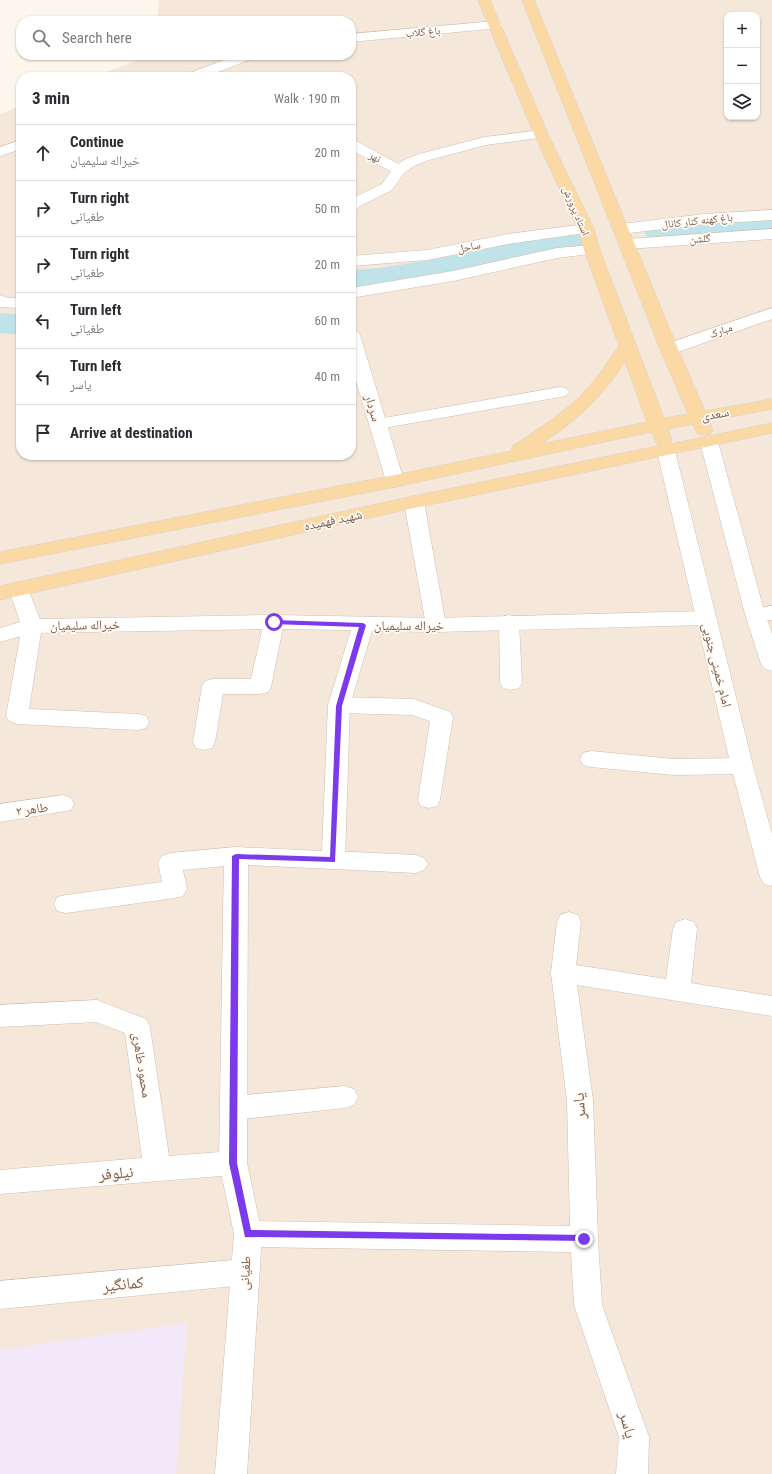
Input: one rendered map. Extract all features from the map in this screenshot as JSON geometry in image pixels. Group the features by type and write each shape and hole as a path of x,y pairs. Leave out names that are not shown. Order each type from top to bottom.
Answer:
{"main road":[{"name":"استاد پرورش","path":"484,0 541,134 586,228 592,250 627,347 658,425 666,451"},
{"path":"528,0 669,349 709,442"},
{"path":"510,457 551,430 578,408 602,382 627,347"},
{"name":"سعدی","path":"658,425 772,404"},
{"name":"شهید فهمیده","path":"0,558 395,481 658,425"},
{"name":"سعدی","path":"666,451 772,428"},
{"name":"شهید فهمیده","path":"9,591 414,502 666,451"}],"street":[{"name":"باغ گلاب","path":"356,38 495,25"},
{"path":"205,72 236,60"},
{"path":"356,202 387,187 399,170 409,163 424,157 485,141 541,134"},
{"path":"0,152 16,146"},
{"name":"نهر","path":"356,147 399,170"},
{"name":"باغ کهنه کنار کانال","path":"621,229 705,219 772,215"},
{"name":"ساحل","path":"356,261 427,255 508,240 586,228"},
{"name":"گلشن","path":"627,244 772,234"},
{"path":"356,292 453,276 557,253 592,250"},
{"path":"0,300 5,303 16,303"},
{"name":"مبارک","path":"669,349 772,313"},
{"name":"سردار","path":"356,351 395,481"},
{"path":"378,424 560,392"},
{"path":"709,442 764,614 772,664"},
{"name":"امام خمینی جنوبی","path":"666,451 705,618 742,766 772,877"},
{"path":"414,502 436,625"},
{"name":"خیراله سلیمیان","path":"9,591 32,626 274,622 363,625 436,625 705,618"},
{"path":"204,742 213,686 260,687 274,622"},
{"path":"509,622 511,683"},
{"path":"333,860 339,706 363,625"},
{"path":"0,635 32,626 17,716 138,722"},
{"path":"339,706 414,707 442,717 429,800"},
{"path":"591,760 674,767 742,766"},
{"name":"طاهر ۲","path":"0,813 64,804"},
{"path":"66,904 175,889 170,862 236,856 416,864"},
{"name":"طغیانی","path":"231,1474 248,1234 233,1163 236,856"},
{"name":"یاسر","path":"569,922 563,974 580,1100 584,1239 588,1305 634,1437 632,1474"},
{"path":"677,992 685,929"},
{"path":"563,974 772,1006"},
{"name":"محمود طاهری","path":"0,1016 98,1011 137,1027 157,1170"},
{"path":"234,1108 345,1097"},
{"name":"نیلوفر","path":"0,1182 233,1163"},
{"path":"248,1234 584,1239"},
{"name":"کمانگیر","path":"0,1296 245,1272"}],"shaded area":[{"path":"159,0 772,0 772,1474 0,1474 0,114 16,108 16,460 356,460 356,72 107,72 137,60 356,60 356,16 157,16"},
{"path":"187,1323 176,1474 0,1474 0,1350"}],"waterway":[{"path":"659,232 678,229 772,223"},
{"path":"356,279 380,277 430,269 485,259 541,244 577,240"},
{"path":"0,323 16,325"}],"route":[{"path":"274,622 363,625 339,706 333,860 236,856 233,1163 248,1234 584,1239"}]}
